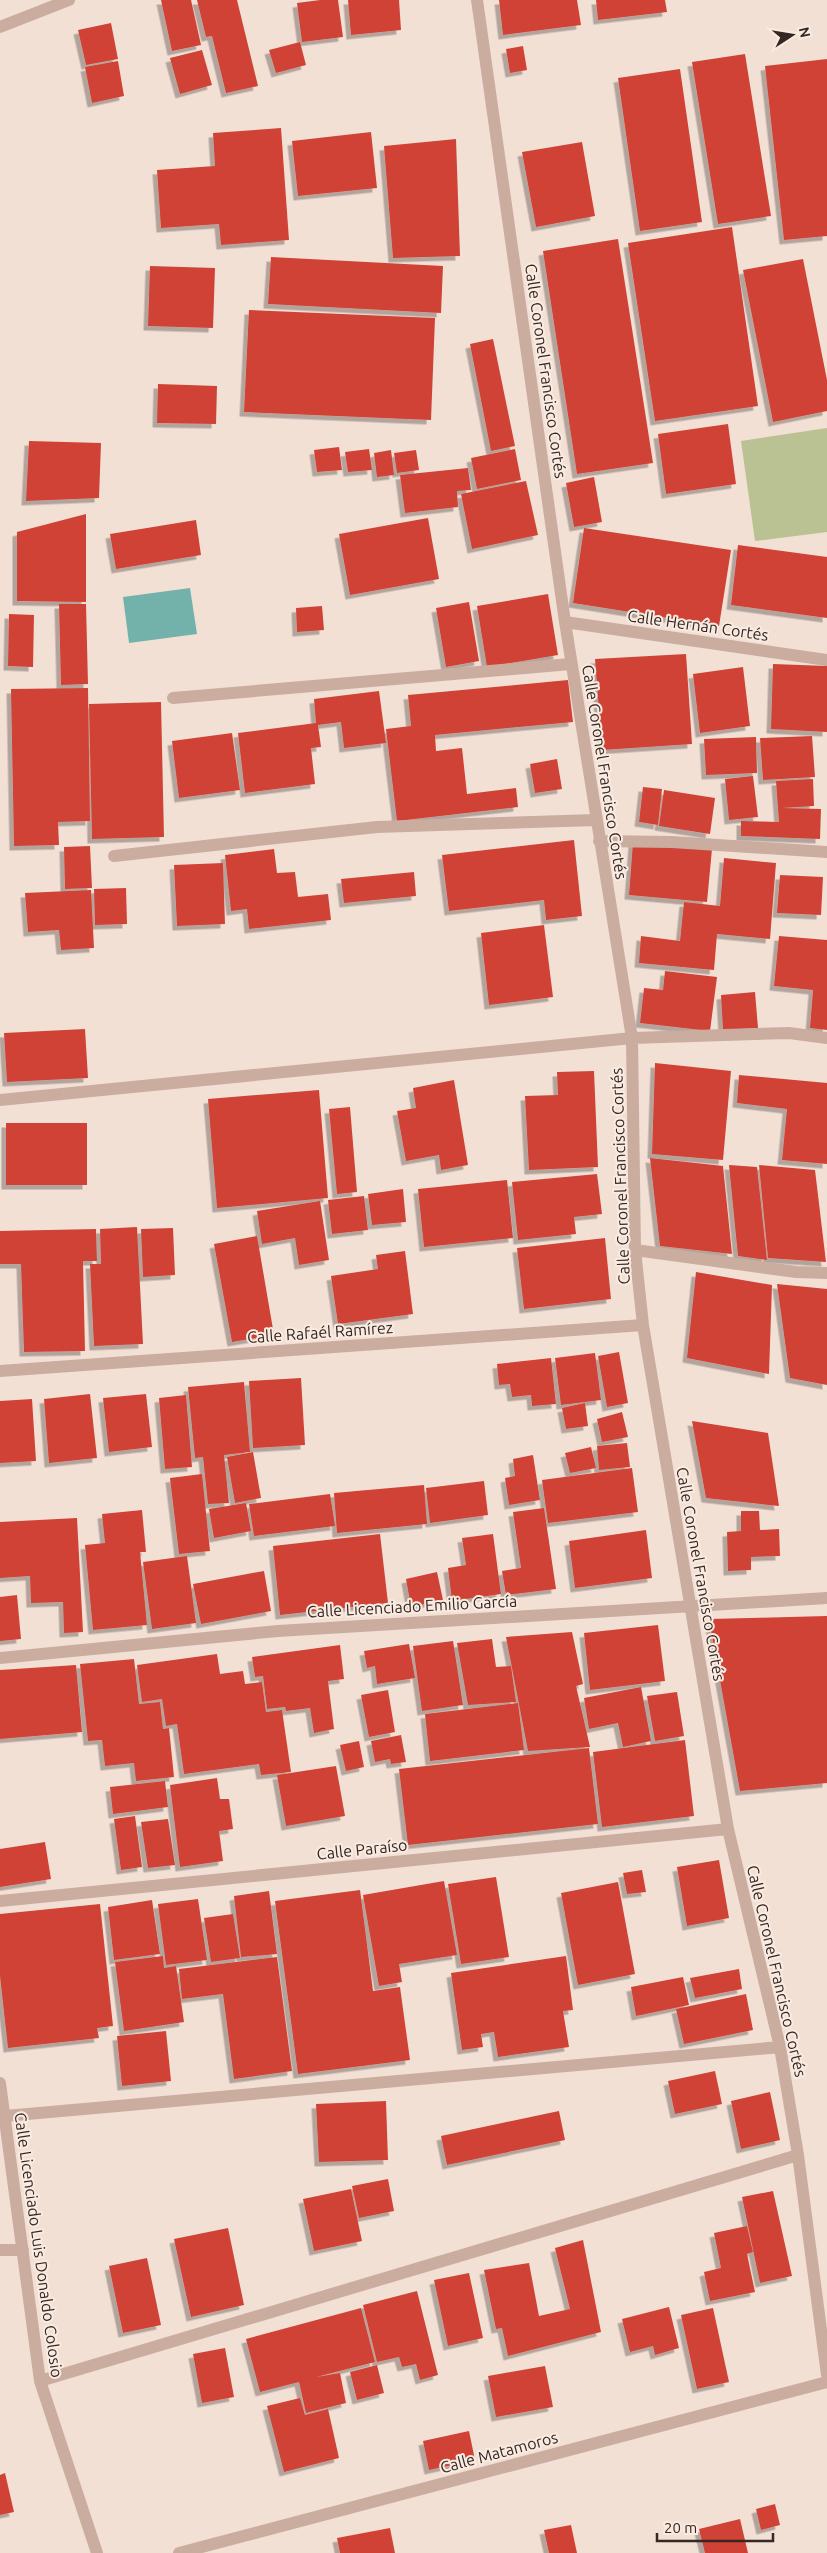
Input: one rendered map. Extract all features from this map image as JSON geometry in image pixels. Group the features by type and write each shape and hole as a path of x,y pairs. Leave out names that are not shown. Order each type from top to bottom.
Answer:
{"street":[{"path":"0,28 69,0"},
{"name":"Calle Coronel Francisco Cortés","path":"478,0 564,622 632,1038 635,1250 643,1325 728,1829 780,2047 798,2155 827,2376"},
{"name":"Calle Hernán Cortés","path":"564,622 827,660"},
{"path":"173,698 571,664"},
{"path":"114,856 377,827 596,820"},
{"path":"599,841 672,842 827,852"},
{"path":"0,1100 632,1038 789,1034 827,1038"},
{"path":"635,1250 796,1272 827,1273"},
{"name":"Calle Rafaél Ramírez","path":"0,1372 643,1325"},
{"name":"Calle Licenciado Emilio García","path":"0,1658 278,1631 827,1598"},
{"name":"Calle Paraíso","path":"0,1901 728,1829"},
{"path":"5,2116 780,2047"},
{"name":"Calle Licenciado Luis Donaldo Colosio","path":"0,2083 40,2381 97,2553"},
{"path":"40,2381 798,2155"},
{"path":"0,2250 23,2250"},
{"name":"Calle Matamoros","path":"179,2553 827,2382"}],"green space":[{"path":"827,428 827,532 755,541 741,441"}],"water":[{"path":"190,588 197,634 129,643 123,597"}],"building":[{"path":"161,0 191,0 201,45 172,51"},
{"path":"197,0 237,0 258,86 226,93 212,36 206,37"},
{"path":"338,0 343,37 302,42 297,3"},
{"path":"348,0 399,0 401,30 351,35"},
{"path":"499,0 577,0 581,25 503,35"},
{"path":"596,0 665,0 667,12 598,20"},
{"path":"111,23 118,59 86,65 78,30"},
{"path":"300,42 306,65 276,73 269,50"},
{"path":"523,46 527,70 510,73 506,49"},
{"path":"202,50 212,85 180,94 170,58"},
{"path":"745,54 771,216 718,224 692,62"},
{"path":"827,59 827,236 784,240 765,66"},
{"path":"118,61 124,96 92,103 85,67"},
{"path":"680,69 702,222 640,231 618,78"},
{"path":"281,128 289,240 221,245 219,224 161,228 157,170 215,166 213,133"},
{"path":"371,132 377,188 298,196 292,141"},
{"path":"456,139 460,256 393,258 384,146"},
{"path":"582,142 595,216 536,227 522,152"},
{"path":"732,227 758,406 655,421 628,243"},
{"path":"618,239 653,463 577,474 543,251"},
{"path":"271,257 443,266 441,313 268,304"},
{"path":"803,259 827,380 827,411 773,422 743,270"},
{"path":"150,266 215,268 213,328 148,326"},
{"path":"249,310 435,318 431,420 244,412"},
{"path":"493,339 515,446 491,451 470,344"},
{"path":"158,384 217,386 216,424 157,423"},
{"path":"728,424 736,484 666,494 658,434"},
{"path":"29,441 101,443 99,498 26,501"},
{"path":"339,447 342,470 317,472 314,450"},
{"path":"369,449 372,470 348,472 345,452"},
{"path":"515,449 521,480 477,489 471,458"},
{"path":"391,450 394,475 377,477 374,453"},
{"path":"416,450 419,470 397,473 394,453"},
{"path":"468,468 471,490 457,491 458,507 405,513 400,475"},
{"path":"594,477 602,522 574,527 566,483"},
{"path":"526,481 538,535 472,549 461,494"},
{"path":"86,514 86,602 17,601 17,532"},
{"path":"428,518 439,579 350,595 339,534"},
{"path":"196,520 201,555 116,569 110,534"},
{"path":"584,528 731,550 719,626 573,603"},
{"path":"738,545 827,557 827,618 731,605"},
{"path":"548,594 558,655 487,667 477,606"},
{"path":"469,602 479,661 446,667 436,608"},
{"path":"59,604 86,604 88,684 61,685"},
{"path":"322,606 324,630 297,632 296,608"},
{"path":"9,614 34,615 33,667 8,666"},
{"path":"686,654 692,744 602,750 595,659"},
{"path":"773,664 827,666 827,732 771,729"},
{"path":"743,667 750,726 700,733 693,674"},
{"path":"568,680 573,722 435,735 436,751 462,748 467,794 516,788 518,807 397,821 386,729 411,726 408,695"},
{"path":"88,688 90,821 58,822 59,845 14,846 11,689"},
{"path":"379,691 386,743 344,748 341,722 318,725 321,747 311,748 315,784 245,793 238,733 316,723 314,699"},
{"path":"161,702 164,837 92,839 89,704"},
{"path":"232,733 240,790 179,798 172,741"},
{"path":"812,736 815,777 763,780 760,738"},
{"path":"756,737 757,773 706,775 704,739"},
{"path":"557,759 562,789 535,793 530,764"},
{"path":"753,776 758,817 729,820 725,779"},
{"path":"813,779 814,806 782,808 821,809 820,839 741,836 741,821 779,822 776,781"},
{"path":"643,787 662,789 658,825 639,822"},
{"path":"664,790 715,798 710,834 659,826"},
{"path":"574,840 582,916 546,920 544,900 449,911 442,855"},
{"path":"633,842 712,849 707,902 629,895"},
{"path":"90,846 92,888 65,889 64,847"},
{"path":"274,849 277,873 295,872 298,897 328,894 331,920 249,929 247,909 231,911 225,855"},
{"path":"724,858 776,863 770,939 717,934 714,970 639,963 641,936 680,941 684,902 720,906"},
{"path":"223,863 225,924 177,926 174,865"},
{"path":"414,872 416,896 344,903 341,879"},
{"path":"780,875 823,877 821,915 777,913"},
{"path":"126,888 127,924 95,925 94,889"},
{"path":"91,890 94,948 61,950 59,930 28,932 25,893"},
{"path":"544,925 553,997 489,1005 481,933"},
{"path":"779,936 827,940 827,1030 810,1028 813,990 774,986"},
{"path":"665,971 717,977 710,1031 640,1023 644,988 663,990"},
{"path":"755,992 758,1028 723,1030 721,995"},
{"path":"85,1029 88,1078 7,1082 4,1033"},
{"path":"655,1063 731,1071 723,1160 652,1154"},
{"path":"594,1071 598,1167 529,1170 525,1096 558,1095 557,1072"},
{"path":"739,1075 827,1083 827,1164 782,1160 787,1109 737,1103"},
{"path":"454,1080 468,1165 441,1170 439,1155 406,1161 397,1111 416,1108 413,1088"},
{"path":"319,1090 328,1198 217,1208 208,1099"},
{"path":"350,1107 357,1192 337,1194 329,1109"},
{"path":"6,1123 87,1123 87,1185 6,1185"},
{"path":"650,1158 723,1166 732,1254 660,1246"},
{"path":"729,1165 757,1167 767,1260 738,1256"},
{"path":"759,1165 815,1170 826,1262 768,1258"},
{"path":"597,1174 602,1214 574,1217 576,1234 518,1240 512,1182"},
{"path":"507,1180 513,1238 424,1247 418,1189"},
{"path":"403,1189 406,1222 372,1225 368,1194"},
{"path":"364,1196 368,1230 332,1234 328,1200"},
{"path":"320,1201 329,1260 299,1265 295,1238 262,1244 257,1211"},
{"path":"137,1227 143,1344 94,1346 90,1264 101,1264 100,1229"},
{"path":"173,1228 175,1275 143,1277 141,1229"},
{"path":"96,1229 97,1261 83,1261 85,1351 24,1352 21,1264 0,1264 0,1231"},
{"path":"257,1236 274,1335 232,1342 214,1244"},
{"path":"605,1238 611,1299 524,1309 517,1248"},
{"path":"405,1251 413,1314 338,1324 331,1276 378,1269 376,1255"},
{"path":"696,1272 772,1285 769,1374 687,1358"},
{"path":"777,1284 827,1289 827,1385 790,1378"},
{"path":"619,1352 628,1403 607,1407 598,1356"},
{"path":"595,1353 601,1400 561,1405 555,1358"},
{"path":"551,1358 556,1404 532,1406 531,1395 512,1397 510,1384 499,1385 497,1364"},
{"path":"301,1378 305,1445 253,1448 249,1381"},
{"path":"244,1382 250,1452 224,1455 229,1503 208,1504 203,1457 195,1458 188,1387"},
{"path":"90,1394 97,1458 49,1463 44,1399"},
{"path":"146,1394 152,1447 109,1452 103,1398"},
{"path":"186,1395 192,1467 165,1469 159,1398"},
{"path":"32,1399 36,1461 0,1463 0,1401"},
{"path":"585,1403 588,1426 566,1429 562,1408"},
{"path":"622,1412 628,1437 602,1442 597,1419"},
{"path":"692,1421 768,1433 779,1506 706,1498"},
{"path":"627,1443 630,1467 599,1470 597,1446"},
{"path":"591,1447 596,1468 570,1473 565,1453"},
{"path":"253,1452 261,1498 235,1503 227,1457"},
{"path":"533,1455 540,1500 509,1505 505,1478 515,1476 513,1459"},
{"path":"632,1468 638,1512 548,1523 542,1480"},
{"path":"202,1474 210,1551 179,1554 170,1478"},
{"path":"484,1481 488,1515 430,1523 426,1488"},
{"path":"424,1485 427,1524 337,1533 334,1493"},
{"path":"330,1494 335,1526 254,1536 249,1504"},
{"path":"246,1503 251,1531 214,1538 209,1509"},
{"path":"544,1508 556,1589 506,1595 502,1571 521,1568 513,1512"},
{"path":"142,1510 146,1552 140,1552 147,1625 93,1630 85,1545 105,1543 102,1514"},
{"path":"741,1511 759,1511 760,1530 779,1529 780,1556 751,1557 751,1570 728,1571 727,1532 741,1531"},
{"path":"77,1518 83,1632 64,1633 63,1602 31,1603 30,1576 0,1578 0,1522"},
{"path":"646,1530 652,1578 575,1588 569,1541"},
{"path":"380,1534 388,1603 280,1615 273,1546"},
{"path":"493,1534 501,1594 452,1601 448,1568 466,1565 462,1538"},
{"path":"187,1556 196,1623 152,1629 143,1562"},
{"path":"264,1571 271,1611 201,1624 193,1584"},
{"path":"437,1572 443,1600 411,1607 406,1579"},
{"path":"17,1595 21,1639 0,1641 0,1597"},
{"path":"827,1616 827,1783 740,1791 709,1619"},
{"path":"658,1625 665,1681 590,1690 584,1633"},
{"path":"572,1632 583,1684 576,1686 590,1747 528,1751 506,1637"},
{"path":"492,1639 496,1667 511,1666 516,1702 468,1705 457,1643"},
{"path":"453,1641 463,1705 422,1711 413,1646"},
{"path":"409,1644 415,1678 377,1684 375,1666 367,1668 364,1651"},
{"path":"340,1645 344,1679 328,1681 334,1729 314,1733 310,1708 286,1711 285,1707 267,1709 263,1676 255,1677 252,1657"},
{"path":"217,1654 220,1674 243,1671 245,1684 262,1682 266,1712 282,1710 291,1772 261,1775 259,1764 184,1774 177,1724 166,1726 162,1699 142,1702 137,1665"},
{"path":"134,1659 139,1704 160,1702 163,1729 169,1728 174,1777 136,1781 134,1763 105,1766 102,1740 88,1741 80,1664"},
{"path":"76,1665 82,1732 0,1739 0,1670"},
{"path":"641,1687 651,1741 623,1747 618,1723 589,1729 584,1698"},
{"path":"388,1690 395,1732 369,1737 361,1695"},
{"path":"677,1692 684,1736 655,1741 647,1696"},
{"path":"518,1703 524,1750 430,1761 425,1714"},
{"path":"401,1735 406,1762 391,1764 390,1759 375,1762 371,1741"},
{"path":"685,1740 694,1816 602,1827 593,1752"},
{"path":"359,1741 364,1767 346,1771 340,1745"},
{"path":"589,1748 598,1824 408,1845 399,1769"},
{"path":"336,1766 345,1816 286,1826 277,1775"},
{"path":"217,1778 220,1799 229,1799 233,1829 219,1831 223,1861 180,1867 170,1785"},
{"path":"165,1781 168,1807 113,1814 110,1787"},
{"path":"135,1816 142,1867 121,1870 114,1819"},
{"path":"168,1819 175,1865 148,1868 141,1822"},
{"path":"45,1842 51,1879 0,1887 0,1849"},
{"path":"719,1860 729,1918 687,1926 677,1867"},
{"path":"642,1870 646,1892 627,1894 623,1873"},
{"path":"496,1877 509,1957 461,1964 448,1884"},
{"path":"444,1881 457,1955 399,1964 402,1982 379,1986 363,1895"},
{"path":"618,1882 635,1974 578,1985 561,1893"},
{"path":"360,1890 373,1991 400,1987 410,2060 298,2074 275,1901"},
{"path":"269,1891 277,1954 241,1957 234,1896"},
{"path":"198,1899 207,1960 166,1965 158,1904"},
{"path":"152,1900 160,1954 114,1960 108,1907"},
{"path":"100,1904 113,2026 97,2028 99,2038 8,2048 0,1976 0,1914"},
{"path":"233,1914 240,1958 211,1962 204,1918"},
{"path":"163,1956 164,1968 176,1966 184,2022 124,2031 115,1962"},
{"path":"566,1956 573,2010 563,2011 569,2047 498,2057 494,2032 481,2034 483,2047 462,2050 451,1973"},
{"path":"277,1957 292,2071 234,2079 223,1994 182,1999 179,1969"},
{"path":"739,1969 742,1989 695,1998 690,1978"},
{"path":"683,1977 689,2005 636,2016 631,1987"},
{"path":"746,1994 753,2030 684,2044 676,2009"},
{"path":"166,2031 171,2081 122,2086 117,2036"},
{"path":"715,2071 722,2104 675,2114 668,2081"},
{"path":"770,2092 780,2140 741,2149 731,2101"},
{"path":"386,2101 388,2160 319,2162 316,2104"},
{"path":"559,2111 565,2140 447,2165 441,2136"},
{"path":"388,2179 394,2211 359,2218 352,2186"},
{"path":"351,2189 362,2241 314,2251 303,2199"},
{"path":"773,2191 792,2276 760,2283 742,2197"},
{"path":"747,2226 753,2252 747,2254 755,2292 710,2301 704,2272 721,2268 714,2233"},
{"path":"228,2228 244,2305 191,2317 174,2239"},
{"path":"583,2240 601,2332 508,2356 502,2328 496,2329 484,2270 529,2263 539,2316 570,2309 555,2248"},
{"path":"147,2258 161,2325 123,2333 109,2266"},
{"path":"469,2273 483,2338 448,2346 434,2280"},
{"path":"417,2291 438,2375 420,2380 416,2364 402,2367 399,2357 377,2362 363,2305"},
{"path":"669,2307 679,2348 655,2355 653,2346 630,2352 622,2319"},
{"path":"361,2308 375,2362 316,2377 340,2373 346,2403 306,2413 299,2382 260,2392 246,2339"},
{"path":"713,2308 729,2382 697,2389 681,2315"},
{"path":"225,2348 234,2397 202,2403 193,2354"},
{"path":"377,2365 384,2393 357,2400 350,2372"},
{"path":"545,2366 553,2407 496,2417 488,2376"},
{"path":"300,2398 305,2415 328,2409 339,2458 284,2472 267,2406"},
{"path":"469,2431 475,2460 429,2470 423,2441"},
{"path":"5,2473 14,2512 0,2515 0,2475"},
{"path":"775,2504 780,2525 761,2530 756,2509"},
{"path":"740,2519 748,2553 705,2553 699,2529"},
{"path":"571,2525 577,2553 549,2553 544,2530"},
{"path":"390,2528 395,2553 340,2553 337,2538"}]}
